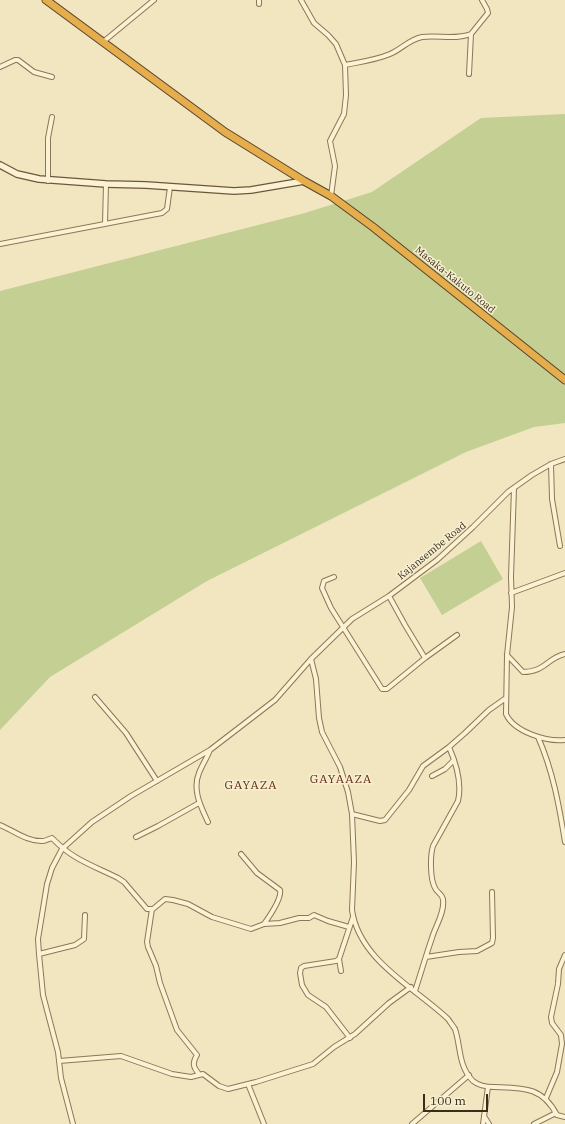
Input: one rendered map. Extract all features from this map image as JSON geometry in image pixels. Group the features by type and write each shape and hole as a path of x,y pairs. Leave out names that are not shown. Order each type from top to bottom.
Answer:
{"highway":[{"name":"Masaka-Kakuto Road","path":"46,0 226,132 304,181 331,196 373,227 565,380"}],"street":[{"path":"103,42 154,0"},
{"path":"301,0 314,23 336,44 345,65 346,95 344,114 330,141 335,166 331,196"},
{"path":"345,65 387,55 395,52 403,45 422,37 459,38 471,34 488,14 482,0"},
{"path":"469,74 471,34"},
{"path":"0,67 18,60 34,72 52,77"},
{"path":"48,181 48,138 52,117"},
{"path":"0,165 17,174 48,181 170,186 234,191 251,190 304,181"},
{"path":"105,224 106,184"},
{"path":"0,244 162,213 167,209 170,186"},
{"name":"Kajansembe Road","path":"62,849 92,822 131,796 210,750 275,700 311,659 352,619 389,596 437,560 454,546 503,496 532,475 551,464 565,459"},
{"path":"551,464 552,498 560,546"},
{"path":"514,488 511,577 512,607 507,655 506,714 509,721 522,730 549,740 565,740"},
{"path":"511,593 565,573"},
{"path":"334,577 324,581 322,588 334,614 344,627 382,690 387,689 425,658 457,635"},
{"path":"389,596 425,658"},
{"path":"507,655 523,672 539,670 553,658 565,654"},
{"path":"311,659 316,680 319,718 322,732 340,767 348,792 352,814 354,862 352,910 353,917 360,933 371,952 384,966 448,1019 455,1029 460,1057 474,1082 484,1087 525,1089 546,1098 556,1113 565,1117"},
{"path":"95,697 126,733 157,781"},
{"path":"352,814 380,821 385,820 409,790 423,766 465,734 489,710 506,698"},
{"path":"538,737 547,759 558,796 565,842"},
{"path":"415,991 444,900 433,884 430,854 432,846 458,801 460,793 454,760 449,747"},
{"path":"208,822 199,803 197,783 198,775 210,750"},
{"path":"432,776 454,760"},
{"path":"136,837 199,803"},
{"path":"0,824 32,839 43,841 52,838 62,849 80,861 124,882 147,908 152,909"},
{"path":"62,849 52,868 47,884 38,939 43,995 59,1061 61,1078 73,1124"},
{"path":"241,854 257,873 281,892 276,904 264,924"},
{"path":"426,956 477,951 492,943 494,938 492,892"},
{"path":"198,1074 193,1066 196,1055 177,1030 160,983 156,966 148,948 147,942 152,909 162,901 168,899 188,904 212,917 227,920 247,928 257,928 264,924 280,923 299,918 309,918 314,915 349,927"},
{"path":"39,954 75,945 84,939 86,915"},
{"path":"341,971 340,959 353,917"},
{"path":"546,1098 557,1072 562,1039 560,1032 552,1023 551,1017 558,984 559,970 565,956"},
{"path":"340,959 304,966 301,968 300,973 302,985 308,995 329,1010 350,1038"},
{"path":"59,1061 121,1056 172,1074 187,1077 204,1074 219,1086 228,1089 313,1064 350,1038 410,987"},
{"path":"412,1124 469,1075"},
{"path":"248,1084 264,1124"},
{"path":"483,1124 488,1087"},
{"path":"534,1124 556,1113"},
{"path":"484,1116 490,1124"}],"green space":[{"path":"565,114 565,423 534,427 466,452 207,581 50,677 0,730 0,291 305,213 372,192 481,118"},
{"path":"481,541 503,579 442,615 420,578"}],"district":[{"name":"GAYAAZA","path":"341,780"},
{"name":"GAYAZA","path":"251,786"}]}
